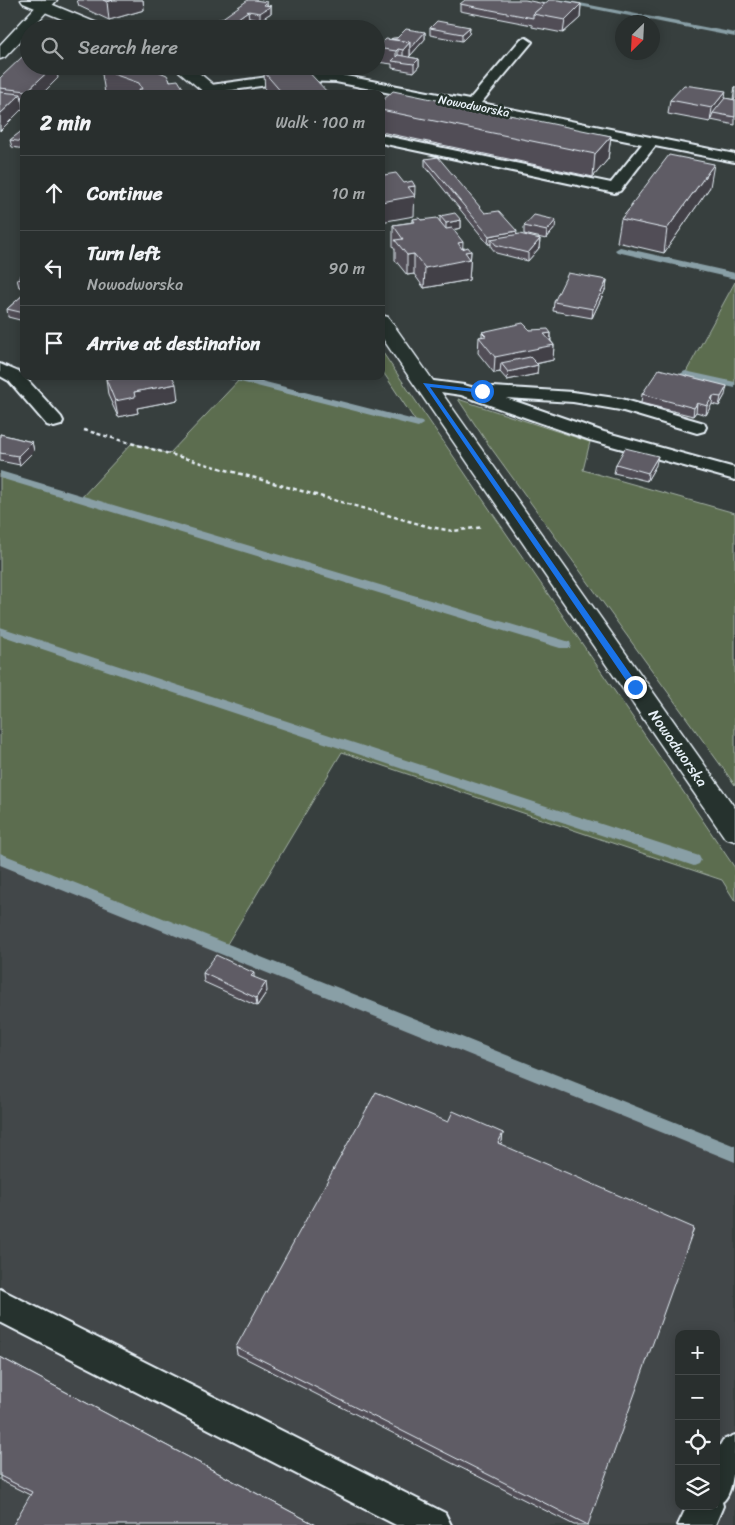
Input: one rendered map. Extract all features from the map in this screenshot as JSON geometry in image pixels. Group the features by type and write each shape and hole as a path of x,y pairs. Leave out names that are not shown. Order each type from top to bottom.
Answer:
{"street":[{"path":"28,0 47,3 81,20"},
{"path":"31,20 47,3"},
{"path":"0,54 20,32"},
{"name":"Nowodworska","path":"193,75 212,90"},
{"name":"Nowodworska","path":"385,327 735,830"}],"lane":[{"path":"472,106 526,42"},
{"name":"Nowodworska","path":"219,90 297,78 336,78 735,158"},
{"path":"385,140 615,188 652,141"},
{"path":"0,369 15,378 54,421"},
{"path":"426,384 464,390 573,397 622,405 697,428"},
{"path":"464,390 597,436 735,474"},
{"path":"0,1305 433,1525"},
{"path":"720,1480 735,1452"},
{"path":"696,1525 704,1510"}],"path":[{"path":"54,421 430,527 454,531 521,520"}],"shaded area":[{"path":"0,859 735,1154 735,1525 0,1525"}],"green space":[{"path":"735,282 735,385 685,374"},
{"path":"385,356 735,868 735,901 722,880 342,752 224,949 0,859 0,474 81,498 132,443 169,454 239,380 249,380 418,425 385,375"},
{"path":"458,399 590,442 583,470 735,513 735,785 486,441"}],"building":[{"path":"248,0 267,2 264,5 271,6 260,13 248,11 235,20 221,19"},
{"path":"465,0 525,0 545,4 533,14 533,18 460,4"},
{"path":"549,0 581,4 565,20 533,14"},
{"path":"437,21 470,27 462,34 430,28"},
{"path":"406,29 425,32 410,49 410,42 391,39 397,38"},
{"path":"385,40 410,42 403,50 398,49 396,51 385,49"},
{"path":"398,55 419,59 414,64 392,61"},
{"path":"20,59 20,75 44,75 28,90 0,88 0,78"},
{"path":"116,75 167,75 170,81 178,80 184,90 139,90 142,89 139,83"},
{"path":"267,75 311,75 325,90 280,90"},
{"path":"684,85 726,91 712,108 670,100"},
{"path":"393,91 611,136 595,154 385,111 385,98"},
{"path":"0,92 20,94 20,95 0,114"},
{"path":"725,98 735,100 735,117 713,113"},
{"path":"20,132 20,141 10,140"},
{"path":"669,155 714,164 667,229 621,219 633,205 631,205"},
{"path":"438,157 485,213 499,211 517,231 489,236 425,159"},
{"path":"396,173 404,183 412,181 415,186 408,187 415,196 385,201 385,175"},
{"path":"455,213 461,220 446,223 440,216"},
{"path":"534,215 556,220 547,231 524,226"},
{"path":"419,218 421,220 437,218 446,229 452,228 463,242 458,243 462,249 468,247 471,251 465,252 470,259 425,268 414,254 407,255 395,240 403,239 393,225 415,222 413,219"},
{"path":"520,234 540,239 528,253 496,245 491,239"},
{"path":"568,273 607,280 593,309 554,302"},
{"path":"20,298 20,312 7,309"},
{"path":"523,323 530,330 548,329 551,333 544,334 554,345 495,357 479,337 486,336 482,332"},
{"path":"530,357 538,365 508,372 501,363"},
{"path":"659,369 727,386 721,397 713,396 707,406 697,403 694,408 642,394"},
{"path":"106,380 174,380 176,384 134,392 135,397 115,401"},
{"path":"0,434 32,442 18,456 0,453"},
{"path":"625,448 658,456 648,473 616,464"},
{"path":"216,955 254,973 251,976 266,982 256,998 203,973"},
{"path":"376,1092 448,1122 453,1111 503,1133 498,1143 694,1228 588,1525 236,1347"},
{"path":"0,1357 316,1525 13,1525 32,1492 0,1476"}],"waterway":[{"path":"553,0 735,35"},
{"path":"620,250 735,276"},
{"path":"685,374 735,385"},
{"path":"245,380 418,424"},
{"path":"0,474 565,645"},
{"path":"0,631 694,860"},
{"path":"0,859 735,1154"}],"route":[{"path":"482,391 426,384 635,687"}]}
